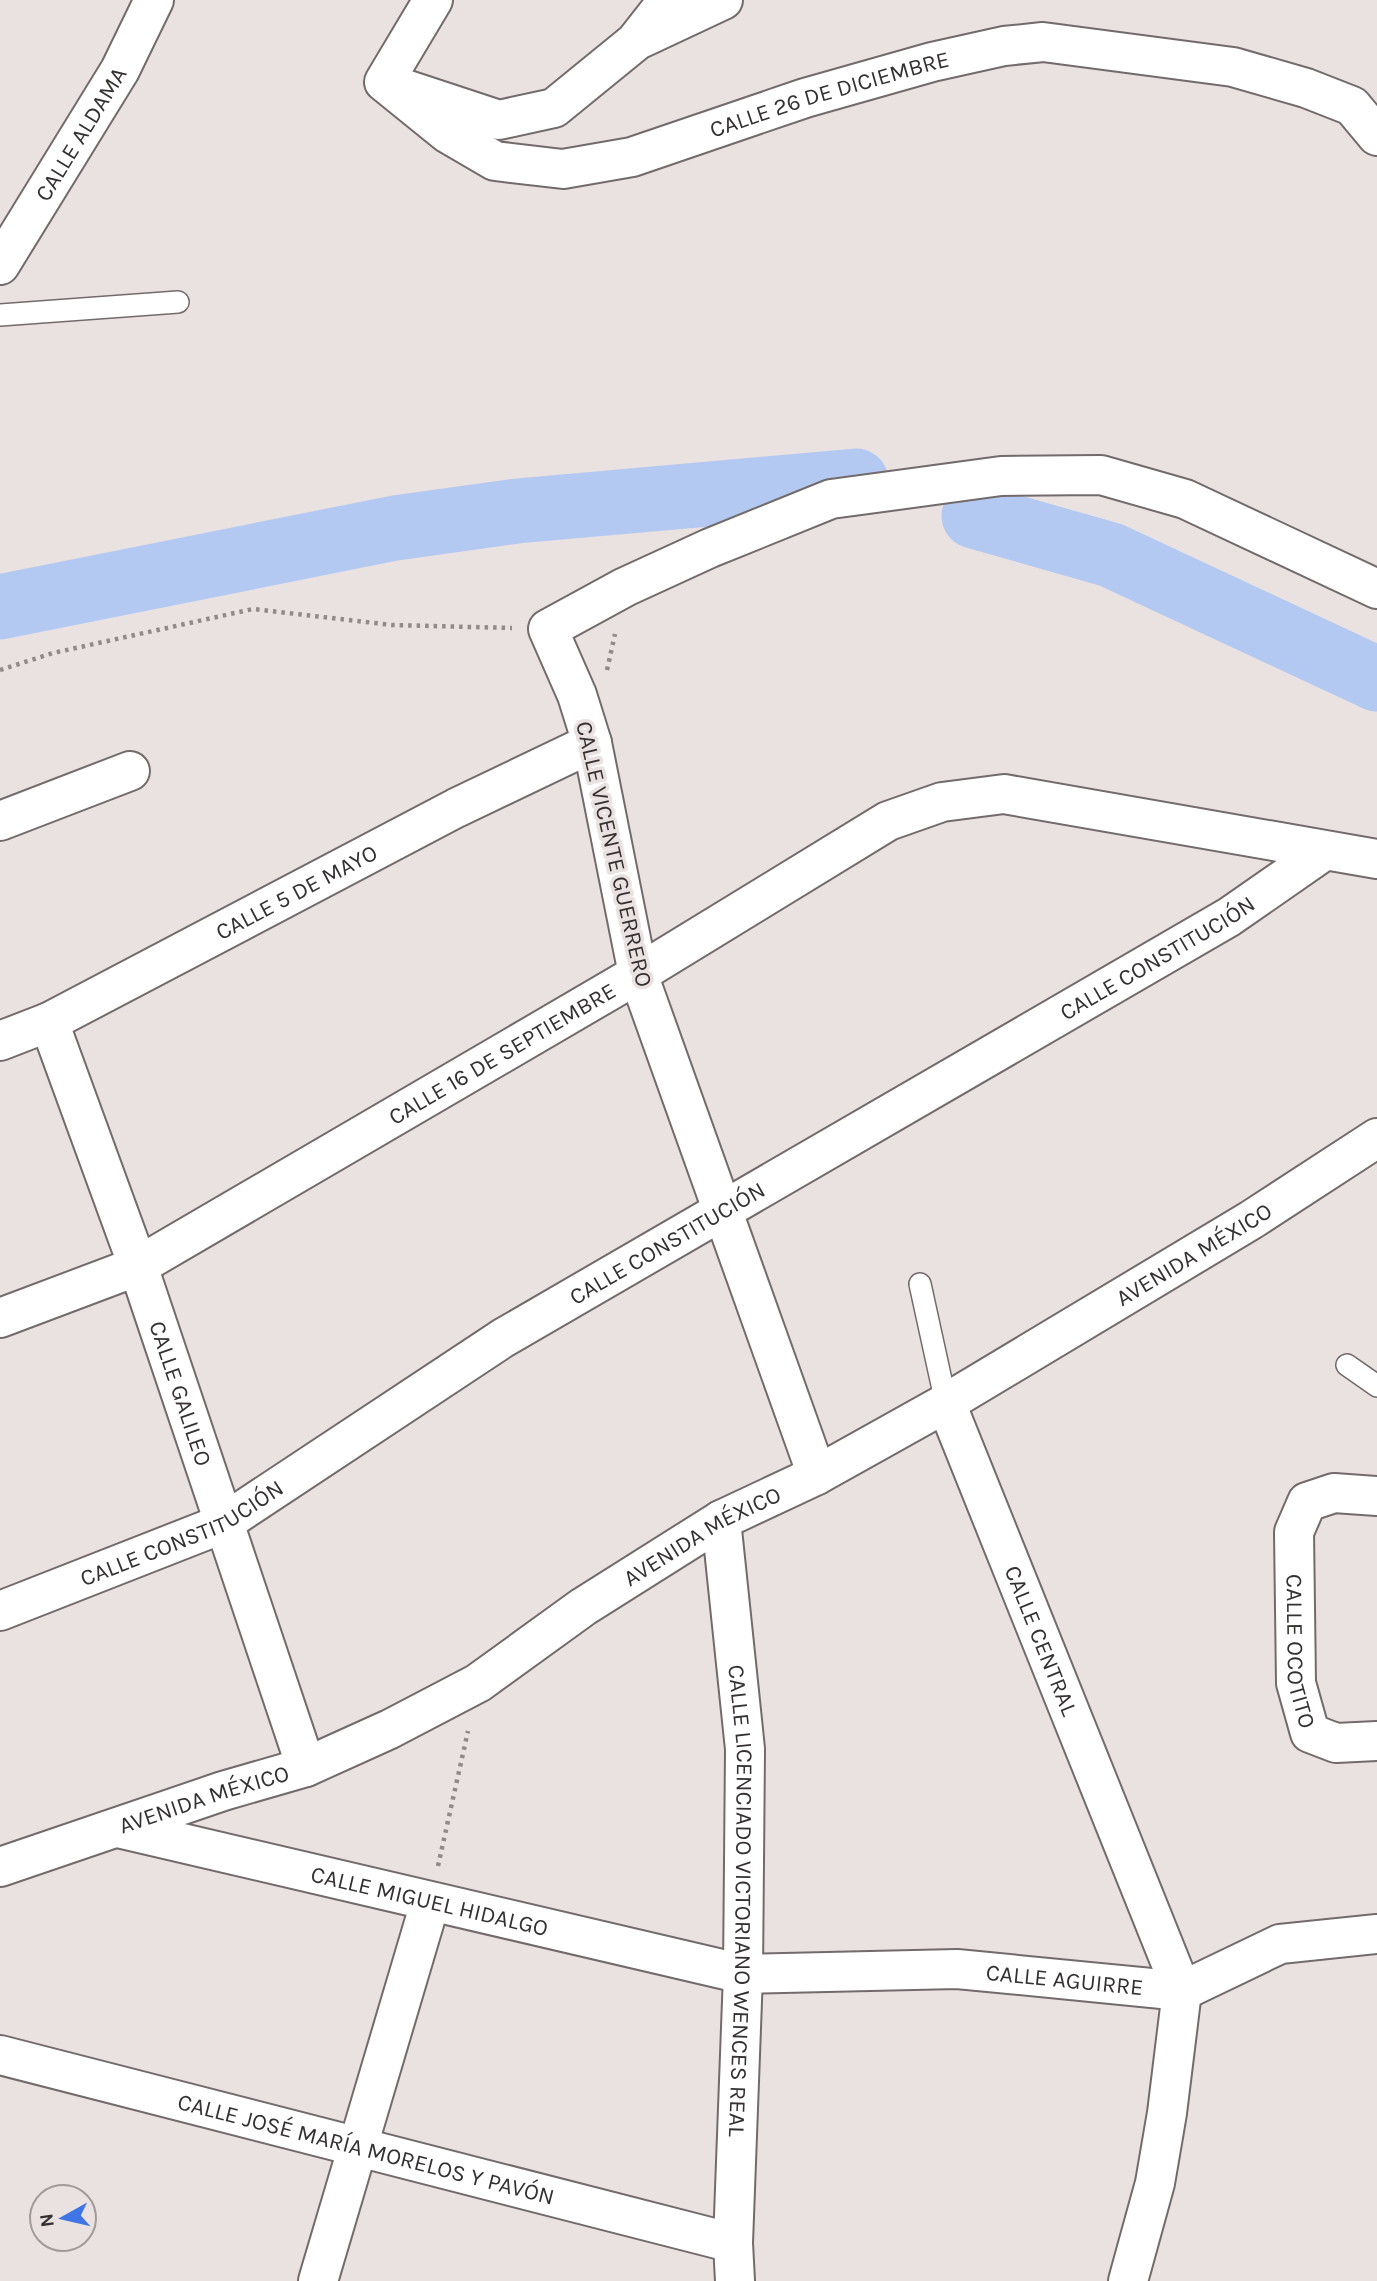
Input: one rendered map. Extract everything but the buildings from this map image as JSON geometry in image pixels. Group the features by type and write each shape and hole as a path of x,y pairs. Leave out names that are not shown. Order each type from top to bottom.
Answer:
{"street":[{"name":"CALLE ALDAMA","path":"0,265 120,70 153,0"},
{"path":"433,0 384,82 499,120 554,108 635,41 668,0"},
{"path":"635,41 723,0"},
{"name":"CALLE 26 DE DICIEMBRE","path":"384,82 447,133 495,162 563,169 632,158 805,97 932,62 1004,46 1043,42 1233,66 1306,88 1352,106 1376,130"},
{"path":"548,629 625,587 710,548 831,499 1001,476 1101,475 1185,499 1377,589"},
{"name":"CALLE VICENTE GUERRERO","path":"548,629 577,695 592,743 638,974 817,1475"},
{"name":"CALLE 5 DE MAYO","path":"0,1041 49,1022 456,808 592,743"},
{"path":"0,821 130,771"},
{"name":"CALLE 16 DE SEPTIEMBRE","path":"0,1318 138,1266 638,974 888,821 942,802 1004,794 1377,859"},
{"name":"CALLE CONSTITUCIÓN","path":"0,1611 222,1524 503,1338 1229,917 1324,851"},
{"name":"CALLE GALILEO","path":"49,1022 138,1266 222,1524 306,1768"},
{"name":"AVENIDA MÉXICO","path":"0,1867 223,1791 306,1768 390,1730 478,1683 583,1607 721,1520 817,1475 946,1403 1251,1220 1377,1138"},
{"name":"CALLE CENTRAL","path":"946,1403 1182,1991"},
{"name":"CALLE OCOTITO","path":"1377,1496 1334,1493 1307,1502 1294,1532 1296,1683 1310,1733 1336,1743 1377,1741"},
{"name":"CALLE LICENCIADO VICTORIANO WENCES REAL","path":"721,1520 745,1749 743,1974 733,2243 735,2281"},
{"name":"CALLE MIGUEL HIDALGO","path":"118,1828 743,1974"},
{"path":"318,2281 360,2147 430,1903"},
{"path":"1128,2281 1157,2171 1182,1991 1280,1944 1377,1934"},
{"name":"CALLE AGUIRRE","path":"743,1974 957,1969 1182,1991"},
{"name":"CALLE JOSÉ MARÍA MORELOS Y PAVÓN","path":"0,2055 733,2243"}],"lane":[{"path":"0,315 178,302"},
{"name":"CALLE CENTRAL","path":"920,1284 946,1403"},
{"path":"1346,1365 1377,1386"}],"path":[{"path":"0,670 53,653 253,609 392,625 548,629"},
{"path":"430,1903 478,1683"}],"waterway":[{"path":"0,607 395,528 517,511 856,481"},
{"path":"974,516 1111,555 1377,679"}]}
